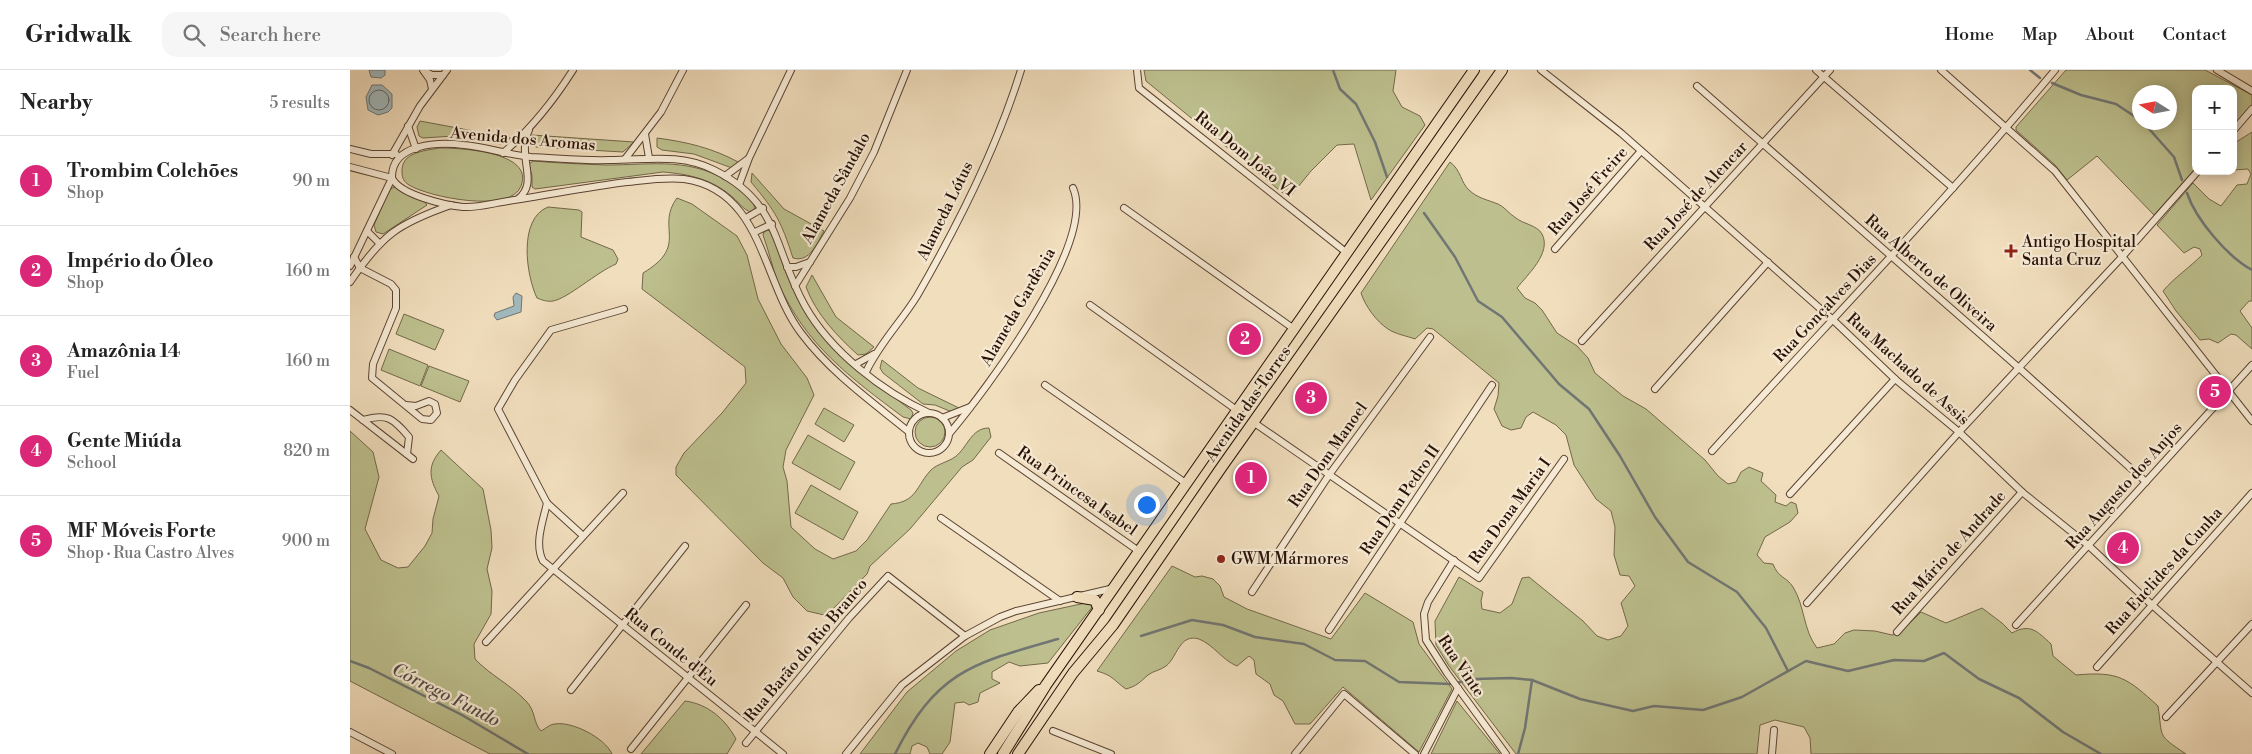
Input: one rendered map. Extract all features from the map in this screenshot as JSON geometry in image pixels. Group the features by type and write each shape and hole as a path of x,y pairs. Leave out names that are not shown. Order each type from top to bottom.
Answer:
{"main road":[{"name":"Avenida das Torres","path":"1003,754 1046,685 1474,70"},
{"name":"Avenida das Torres","path":"1018,754 1073,673 1113,625 1253,422 1502,70"},
{"path":"1220,436 1207,457 1205,467 1213,473 1221,468"},
{"path":"1077,597 1095,600 1099,610"},
{"path":"1026,754 1113,625"},
{"path":"990,754 1018,712 1034,694 1046,685"}],"street":[{"path":"423,70 432,75 445,73"},
{"path":"423,70 430,80 432,89"},
{"path":"503,153 532,124 572,70"},
{"path":"625,160 661,112 683,70"},
{"path":"739,185 749,158 791,70"},
{"name":"Alameda Sândalo","path":"795,286 850,198 874,152 907,70"},
{"name":"Alameda Lótus","path":"866,372 875,354 913,302 941,255 987,156 1021,70"},
{"name":"Rua Dom João VI","path":"1137,70 1139,88 1347,254"},
{"name":"Rua Machado de Assis","path":"1540,70 1641,150 1832,319 1895,379 1958,432 2022,492 2089,546 2152,606 2252,693"},
{"path":"1816,70 1953,188"},
{"name":"Rua José de Alencar","path":"1582,341 1830,70"},
{"path":"1941,70 2055,171 2252,421"},
{"name":"Rua Gonçalves Dias","path":"1712,451 1832,319 1891,258 2055,70"},
{"path":"2217,70 2252,91"},
{"path":"392,155 408,126 432,89 445,73"},
{"name":"Rua Alberto de Oliveira","path":"1697,86 2146,482"},
{"path":"2234,130 2252,109"},
{"path":"518,199 526,191 528,184 524,156 526,136 532,124"},
{"path":"408,126 416,149"},
{"path":"645,134 650,158"},
{"name":"Avenida dos Aromas","path":"350,149 371,154 392,155 416,149 453,144 524,156 625,160 673,158 696,163 725,176 739,185 762,208 772,224 795,286 806,308 823,332 866,372 907,403 929,413"},
{"name":"Rua José Freire","path":"1555,249 1641,150"},
{"path":"350,266 392,178 395,164 403,153"},
{"path":"725,176 749,158"},
{"path":"350,166 392,178 396,184 421,197 453,205 470,206 635,181 684,179 699,183 719,193 746,218 755,232 779,296 802,335 826,363 850,386 909,432 914,446 918,450 930,454 941,450 948,440 949,434 946,423 942,418 929,413 915,419 909,432"},
{"path":"1807,603 1958,432 2122,257 2194,175"},
{"name":"Alameda Gardênia","path":"949,434 973,405 1033,316 1060,265 1067,249 1078,208 1073,188"},
{"path":"350,282 365,260 380,243 417,217 453,205"},
{"path":"746,218 762,208"},
{"path":"1124,208 1294,329"},
{"path":"755,232 772,224"},
{"path":"366,231 380,243"},
{"path":"354,257 360,268 391,284 396,290 397,300 373,364 372,378 422,419 431,420 437,413 435,404 429,401 416,406 406,405"},
{"path":"365,260 374,274"},
{"name":"Alameda Sândalo","path":"787,266 796,267 810,262"},
{"path":"1655,389 1768,262"},
{"path":"1090,305 1238,411"},
{"path":"580,533 547,503 498,409 515,380 552,330 624,309"},
{"name":"Rua Dom Manoel","path":"1252,592 1329,475 1430,338"},
{"name":"Alameda Lótus","path":"856,364 875,354"},
{"name":"Rua Augusto dos Anjos","path":"2016,625 2252,365"},
{"path":"1790,494 1895,379"},
{"path":"1045,385 1186,484"},
{"name":"Rua Dom Pedro II","path":"1329,630 1492,385"},
{"path":"942,418 957,414 973,405"},
{"path":"350,410 413,459"},
{"path":"363,420 386,416 399,426 409,437 407,454"},
{"path":"1253,422 1454,560"},
{"name":"Rua Princesa Isabel","path":"999,453 1140,552"},
{"name":"Rua Dona Maria I","path":"1454,560 1478,578 1564,459"},
{"name":"Rua Mário de Andrade","path":"1897,632 2022,492"},
{"name":"Rua Euclides da Cunha","path":"2097,667 2252,492"},
{"path":"486,642 623,493"},
{"name":"Rua Conde d'Eu","path":"547,503 539,542 539,553 543,561 783,754"},
{"path":"941,518 1060,601"},
{"path":"571,690 685,546"},
{"name":"Rua Vinte","path":"1454,560 1428,602 1424,614 1426,640 1504,753"},
{"name":"Rua Barão do Rio Branco","path":"746,743 849,618 888,576 965,636"},
{"path":"846,754 902,684 965,636 1000,617 1115,588"},
{"path":"631,749 746,606"},
{"path":"2166,717 2252,624"},
{"path":"1424,754 1457,687"},
{"path":"1295,754 1344,694 1415,754"},
{"path":"1772,754 1774,730"},
{"path":"1053,731 1111,754"},
{"path":"350,732 392,754"}],"green space":[{"path":"1144,70 1396,70 1393,91 1402,107 1420,116 1425,125 1371,200 1354,144 1337,145 1311,171 1289,198 1146,81"},
{"path":"2066,70 2205,70 2233,85 2192,85 2192,172 2154,215 2097,156 2067,180 2055,165 2016,130 2016,127"},
{"path":"2237,87 2252,95 2252,105 2237,122"},
{"path":"420,121 511,138 501,144 454,136 423,138 419,136 417,127"},
{"path":"2252,132 2252,301 2249,301 2240,311 2252,328 2252,349 2236,335 2231,334 2218,343 2209,339 2200,340 2176,311 2163,291 2202,255 2200,249 2194,247 2184,253 2157,225 2193,183 2209,199 2221,206 2237,185 2247,184 2251,174 2248,169 2237,170 2237,141"},
{"path":"532,135 634,142 623,152 536,147 532,144"},
{"path":"657,138 700,146 740,163 732,168 694,154 662,150 657,147"},
{"path":"439,148 477,151 506,159 517,165 522,174 521,186 514,194 502,199 486,201 450,198 419,190 406,183 402,172 405,160 414,154"},
{"path":"533,161 606,165 672,164 688,166 719,176 735,186 749,198 755,208 751,212 748,211 733,197 707,181 681,174 663,172 535,189 532,187 529,164"},
{"path":"1450,162 1454,165 1466,187 1472,193 1500,205 1519,220 1540,231 1544,241 1544,249 1537,263 1517,288 1525,298 1535,303 1542,310 1557,333 1577,346 1588,358 1595,373 1623,396 1646,409 1705,460 1718,476 1728,484 1736,482 1741,472 1749,467 1763,473 1761,481 1776,495 1775,502 1786,506 1791,502 1796,504 1798,513 1790,522 1765,537 1757,555 1764,563 1773,564 1777,572 1793,587 1800,602 1809,634 1817,648 1834,644 1845,633 1854,630 1875,631 1892,635 1900,633 1921,612 1946,623 1982,608 2012,633 2024,629 2037,632 2051,644 2053,656 2076,675 2103,674 2122,678 2130,683 2158,706 2161,730 2165,738 2186,754 1811,754 1810,738 1804,727 1775,720 1760,725 1757,754 1516,754 1449,666 1436,645 1435,621 1459,577 1483,592 1482,609 1500,613 1512,604 1522,578 1529,577 1583,621 1597,636 1608,640 1621,636 1628,626 1621,603 1635,586 1629,576 1620,575 1614,555 1615,527 1611,511 1596,499 1574,465 1566,435 1556,425 1533,412 1526,417 1521,428 1511,430 1502,426 1494,409 1499,383 1433,329 1427,328 1415,339 1388,329 1376,318 1363,298 1361,293"},
{"path":"752,173 784,209 824,231 816,246 804,258 793,258 777,217 751,182"},
{"path":"394,187 424,201 427,205 383,234 376,232 374,225 389,190"},
{"path":"677,198 692,204 737,236 747,255 758,299 781,344 807,378 814,395 786,450 783,467 787,481 791,527 815,549 833,559 856,551 867,540 891,504 900,503 911,497 931,470 955,457 978,431 989,428 991,437 973,460 962,467 910,529 870,566 867,574 831,611 824,615 807,611 793,597 783,578 763,563 676,475 676,467 684,453 722,413 746,383 745,367 642,289 643,273 657,263 665,254 669,245 669,218"},
{"path":"548,207 579,210 582,212 581,237 613,250 618,259 616,264 574,291 559,299 545,301 537,298 533,288 527,248 528,235 532,223 538,213"},
{"path":"768,230 773,234 784,267 796,294 809,317 824,337 861,372 911,410 913,413 911,419 903,417 848,374 816,342 802,324 778,282 763,235"},
{"path":"812,275 836,317 874,347 866,354 858,355 842,340 821,315 806,287"},
{"path":"404,314 444,330 435,350 396,334"},
{"path":"389,349 428,365 420,386 381,370"},
{"path":"882,360 918,388 961,409 952,412 935,405 923,404 883,373 880,368"},
{"path":"429,366 469,381 460,402 421,386"},
{"path":"824,408 854,425 844,442 815,424"},
{"path":"930,417 936,418 944,426 944,438 936,446 930,447 924,446 916,438 915,432 916,426 924,418"},
{"path":"350,431 373,452 379,477 365,529 381,560 398,568 408,567 425,546 432,533 433,519 439,496 433,483 431,472 433,461 441,450 483,489 491,530 492,548 487,569 492,591 491,614 474,644 475,659 526,701 541,731 553,724 570,725 587,732 603,742 612,754 490,754 350,681"},
{"path":"808,435 855,462 840,490 792,463"},
{"path":"811,485 858,512 843,540 795,513"},
{"path":"1172,566 1195,577 1202,576 1213,579 1220,586 1224,597 1247,609 1331,639 1365,593 1413,622 1419,644 1452,689 1419,752 1343,687 1310,724 1295,724 1283,701 1274,695 1270,684 1256,674 1254,660 1249,656 1237,666 1199,639 1192,638 1187,640 1179,647 1166,666 1150,674 1130,688 1126,689 1110,677 1097,671"},
{"path":"1090,602 1093,606 1048,663 1020,666 1009,662 992,672 992,679 1000,683 980,693 978,702 969,705 964,702 955,703 950,742 942,754 930,754 927,747 918,743 912,746 910,754 860,754 907,692 956,651 990,630 1039,613"},
{"path":"685,701 708,709 727,725 736,739 727,754 641,754"},
{"path":"1457,701 1500,754 1431,754"}],"water":[{"path":"369,70 385,70 385,75 381,78 371,77"},
{"path":"372,85 382,85 392,94 392,108 388,112 378,115 368,110 366,97"},
{"path":"516,293 522,296 521,312 497,320 494,316 495,313 514,306 513,297"}],"waterway":[{"path":"1333,70 1340,89 1356,104 1375,142 1387,177"},
{"path":"2030,70 2040,78"},
{"path":"2052,83 2081,95 2116,104 2132,115"},
{"path":"2150,130 2174,157 2182,180"},
{"path":"2187,193 2191,204 2214,237 2233,256 2252,270"},
{"path":"1424,213 1455,257 1478,301 1502,317 1559,384 1589,409 1620,456 1655,517 1688,562 1737,592 1766,628 1788,671"},
{"name":"Córrego Fundo","path":"1141,636 1192,620 1223,625 1255,637 1304,644 1335,660 1365,661 1399,682 1451,684 1475,679 1512,678 1532,680 1580,699 1633,711 1654,706 1703,710 1742,697 1806,661 1848,671 1894,660 1924,661 1944,653 1979,679 2019,698 2063,732 2101,754"},
{"name":"Córrego Fundo","path":"895,754 926,704 943,687 961,674 1003,655 1058,639"},
{"name":"Córrego Fundo","path":"350,661 369,668 462,715 528,754"},
{"path":"1518,754 1525,728 1532,680"}],"place":[{"name":"Antigo Hospital Santa Cruz","path":"2011,251"},
{"name":"Império do Óleo","path":"1245,339"},
{"name":"MF Móveis Forte","path":"2215,392"},
{"name":"Amazônia 14","path":"1311,398"},
{"name":"Trombim Colchões","path":"1251,478"},
{"name":"Gente Miúda","path":"2123,548"},
{"name":"GWM Mármores","path":"1221,559"}]}
